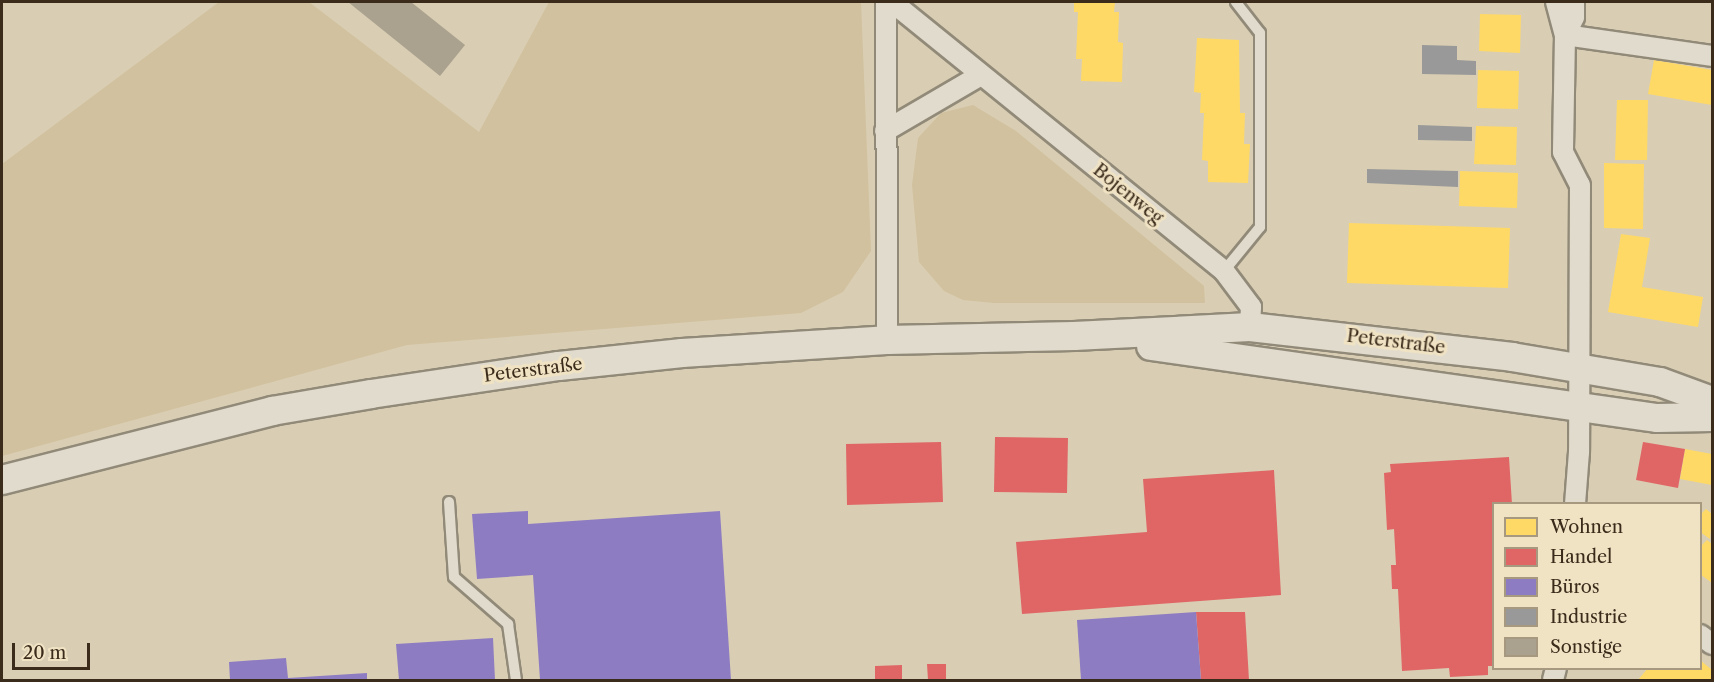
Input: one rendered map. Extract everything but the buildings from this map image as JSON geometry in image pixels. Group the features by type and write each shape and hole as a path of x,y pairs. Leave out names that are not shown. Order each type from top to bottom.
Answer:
{"main road":[{"name":"Peterstraße","path":"2,480 272,411 371,394 559,366 682,353 887,340 1074,336 1250,327 1371,339 1578,368 1660,382 1713,401"},
{"name":"Peterstraße","path":"1074,336 1578,405 1657,418 1713,417"}],"street":[{"path":"886,2 887,340"},
{"name":"Bojenweg","path":"892,2 1224,271 1251,307 1250,327"},
{"path":"1556,2 1565,35 1563,152 1580,185 1575,502"},
{"path":"1565,35 1574,17 1574,2"},
{"path":"1565,35 1713,56"},
{"path":"885,131 981,75"}],"lane":[{"path":"1224,271 1260,227 1260,33 1236,2"},
{"path":"448,502 454,577 508,624 516,681"}],"shaded area":[{"path":"219,2 309,2 479,132 549,2 861,2 871,251 843,292 801,313 407,345 2,456 2,164"},
{"path":"973,105 1016,131 1204,286 1205,303 994,303 963,300 944,291 919,262 912,185 918,138 941,113"}]}
